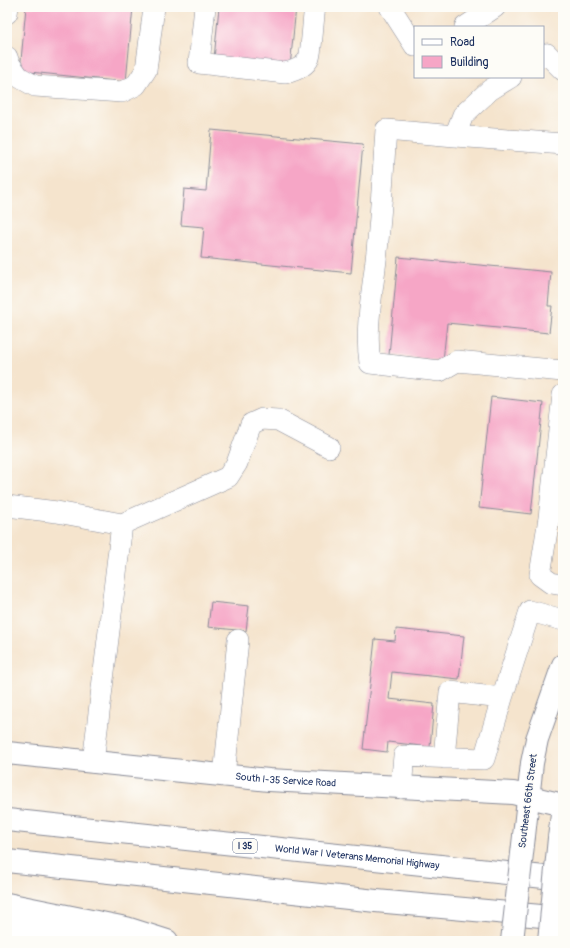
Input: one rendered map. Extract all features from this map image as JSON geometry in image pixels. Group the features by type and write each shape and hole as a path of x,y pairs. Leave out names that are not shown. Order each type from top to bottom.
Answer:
{"main road":[{"name":"Southeast 66th Street","path":"512,941 528,797 537,739 563,665"},
{"name":"South I-35 Service Road","path":"7,753 224,776 401,788 513,793 563,806"},
{"path":"549,941 563,806"},
{"name":"World War I Veterans Memorial Highway","path":"7,820 563,879"},
{"path":"7,861 563,918"},
{"path":"7,904 126,928 167,941"},
{"path":"7,926 110,941"}],"street":[{"path":"7,13 8,7"},
{"path":"7,57 9,63 19,77 34,86 122,92 136,85 146,70 154,7"},
{"path":"205,7 199,63 286,73 294,71 308,58 314,7"},
{"path":"390,7 414,44"},
{"path":"466,26 495,7"},
{"path":"544,55 546,54 563,70"},
{"path":"455,136 463,115 490,90 509,78"},
{"path":"563,144 386,130 380,225 368,350 370,363 440,371 457,361 563,371"},
{"path":"563,395 557,506 540,575 551,583 563,585"},
{"path":"7,506 57,512 122,524 228,477 237,463 251,424 262,419 278,420 329,447"},
{"path":"93,762 122,524"},
{"path":"401,788 404,756 484,759 530,611 563,620"},
{"path":"224,776 238,640"},
{"path":"444,758 450,692 502,698"}],"building":[{"path":"26,7 133,7 126,82 20,71"},
{"path":"219,7 296,7 290,67 214,59"},
{"path":"211,130 363,144 351,273 201,258 204,227 181,225 184,189 206,191"},
{"path":"398,257 551,272 548,306 552,306 549,333 447,323 443,361 389,355"},
{"path":"491,397 543,403 531,514 479,508"},
{"path":"211,602 249,606 246,631 208,627"},
{"path":"396,629 464,636 459,679 392,672 389,699 434,704 430,747 388,742 387,752 363,749 375,639 395,641"}]}
